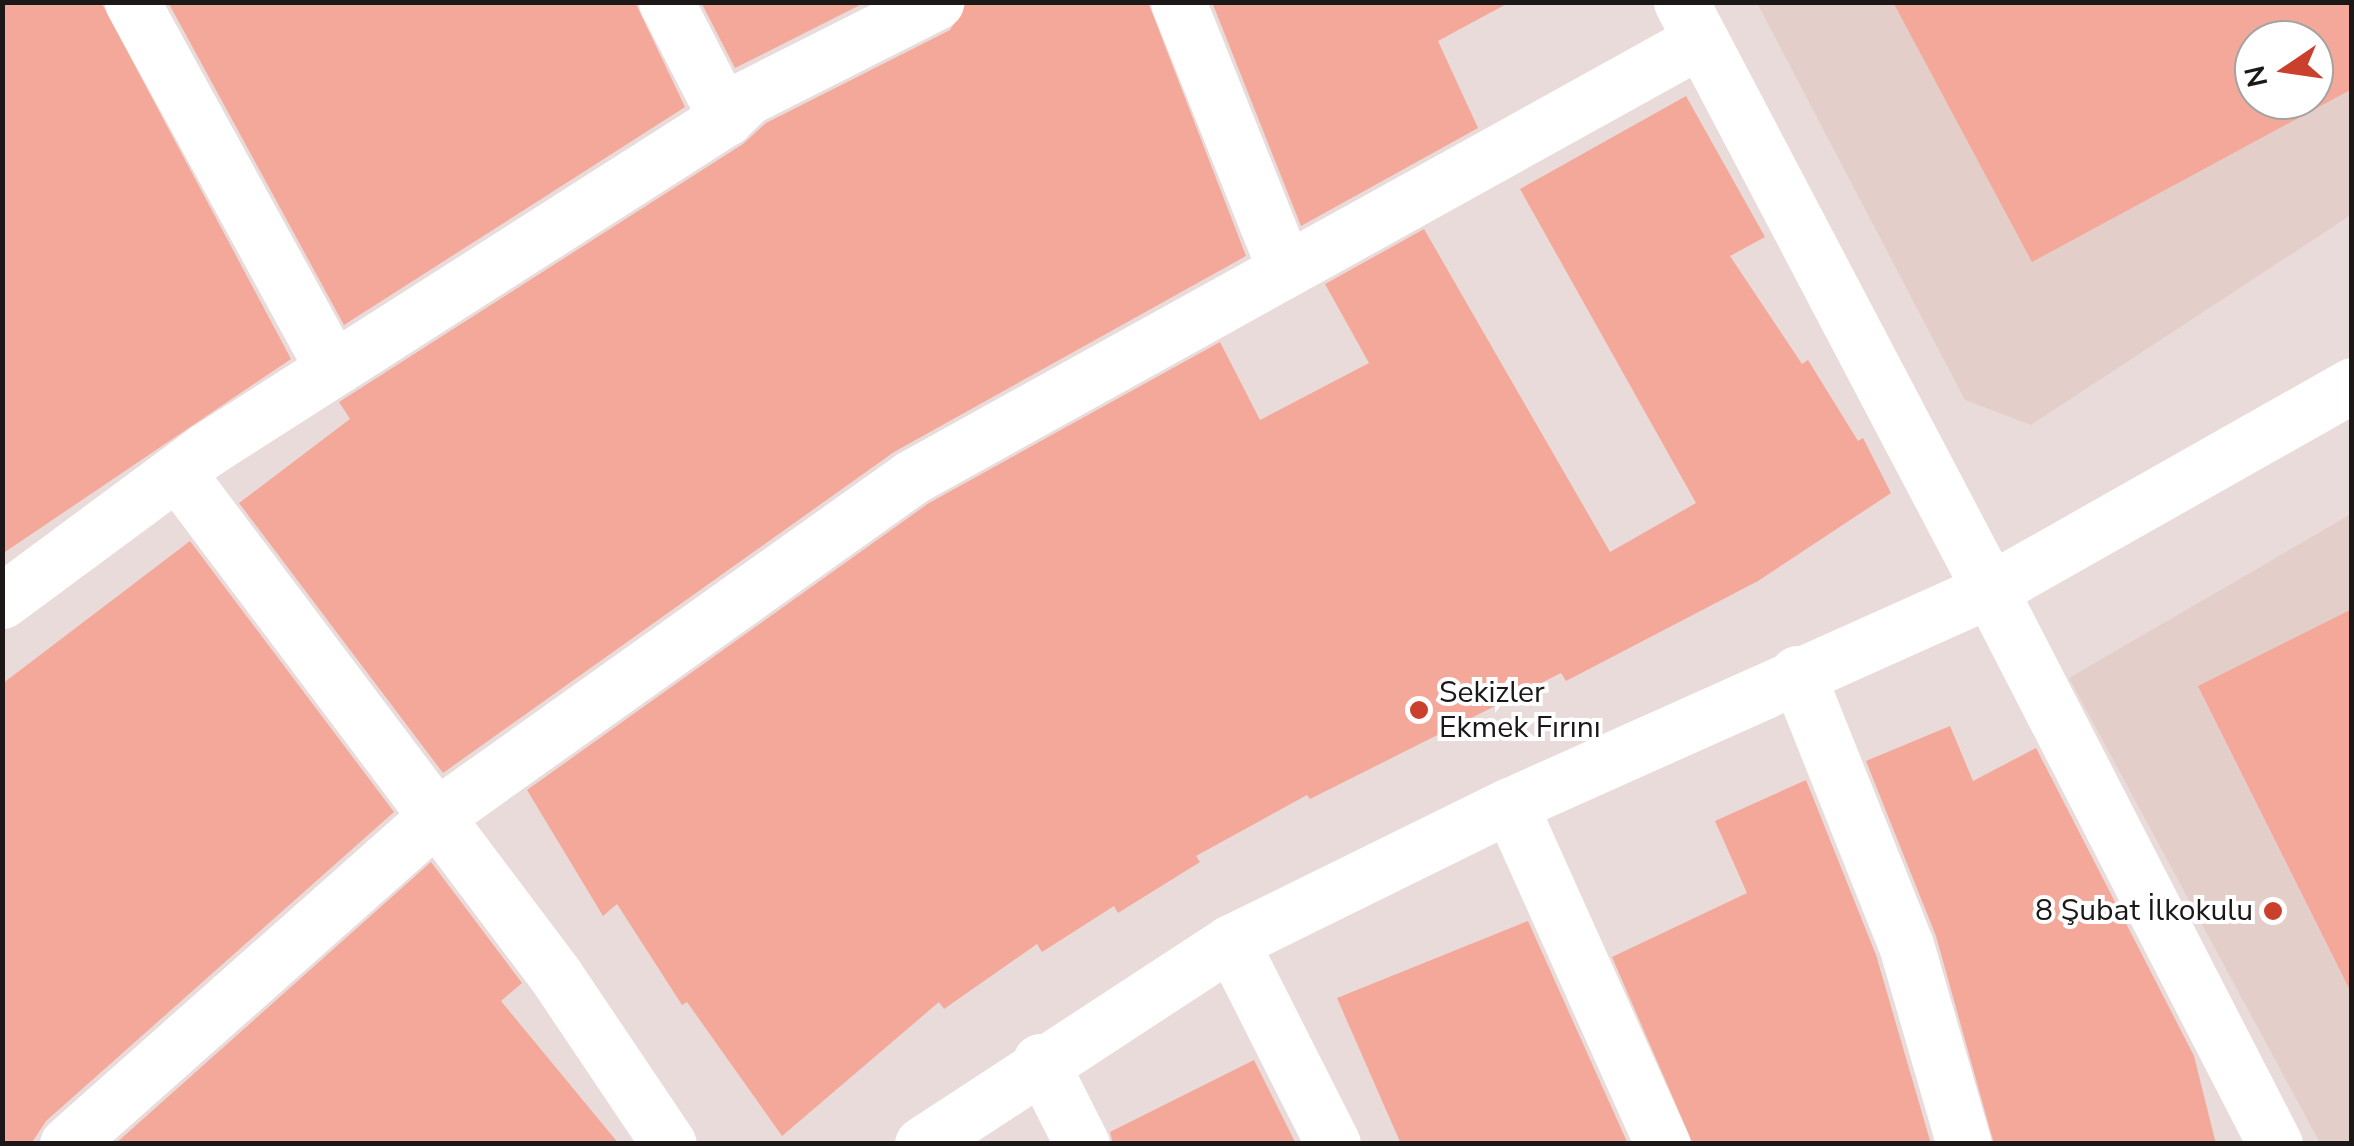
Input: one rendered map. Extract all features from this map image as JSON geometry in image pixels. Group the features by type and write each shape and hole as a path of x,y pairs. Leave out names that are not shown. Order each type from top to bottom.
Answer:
{"street":[{"path":"132,2 332,368"},
{"path":"666,2 726,118"},
{"path":"2,601 177,472 332,368 726,118 748,97 936,2"},
{"path":"1178,2 1286,268"},
{"path":"67,1144 435,816 912,478 1286,268 1690,22 1990,590 2275,1144"},
{"path":"922,1144 1040,1061 1231,942 1796,673 1990,590 2352,386"},
{"path":"177,472 556,976 669,1144"},
{"path":"1796,673 1906,945 1964,1144"},
{"path":"1510,806 1662,1144"},
{"path":"1231,942 1333,1144"},
{"path":"1040,1061 1082,1144"}],"shaded area":[{"path":"1757,3 2351,3 2351,215 2031,425 1965,400"},
{"name":"8 Şubat İlkokulu","path":"2351,514 2351,1143 2320,1143 2069,678"}],"building":[{"path":"2,2 101,2 291,359 2,554"},
{"path":"168,2 635,2 685,107 344,325"},
{"path":"701,2 866,2 735,68"},
{"path":"967,2 1148,2 1246,256 894,452 443,773 239,503 350,419 339,402 743,144 766,123 950,30"},
{"path":"1212,2 1510,2 1438,41 1478,128 1301,226"},
{"path":"1893,2 2352,2 2352,89 2334,99 2334,20 2234,20 2234,120 2295,120 2032,262"},
{"path":"1686,96 1765,237 1730,256 1802,364 1808,360 1858,441 1863,438 1891,493 1758,581 1566,681 1561,673 1310,799 1307,795 1196,856 1200,862 1118,913 1114,906 1042,952 1037,944 944,1009 939,1002 782,1136 687,1002 682,1005 617,904 603,916 527,790 929,503 1220,342 1260,420 1369,363 1325,284 1424,229 1610,552 1696,503 1520,189"},
{"path":"190,541 394,812 46,1121 31,1144 2,1144 2,684"},
{"path":"2352,609 2352,994 2198,686"},
{"path":"1950,726 1973,781 2036,748 2194,1056 2216,1144 1994,1144 1936,936 1866,761"},
{"path":"1806,780 1876,955 1931,1144 1693,1144 1612,957 1747,893 1715,821"},
{"path":"431,862 522,983 501,1001 619,1144 115,1144"},
{"path":"1528,921 1628,1144 1401,1144 1337,998"},
{"path":"1254,1060 1296,1144 1113,1144 1110,1132"}],"place":[{"name":"Sekizler Ekmek Fırını","path":"1419,710"},
{"name":"8 Şubat İlkokulu","path":"2273,911"}]}
